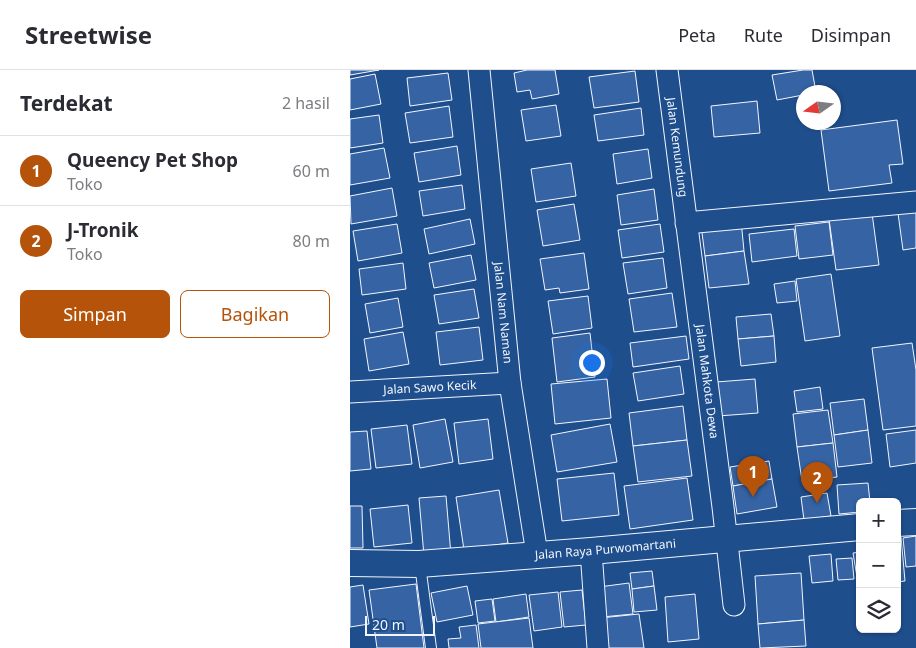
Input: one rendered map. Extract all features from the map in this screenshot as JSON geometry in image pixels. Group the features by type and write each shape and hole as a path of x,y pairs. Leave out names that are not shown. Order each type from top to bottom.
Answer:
{"street":[{"name":"Jalan Nam Naman","path":"479,70 510,383 537,554"},
{"name":"Jalan Kemundung","path":"667,70 686,222"},
{"path":"686,222 916,202"},
{"name":"Jalan Mahkota Dewa","path":"686,222 734,605"},
{"name":"Jalan Sawo Kecik","path":"350,392 510,383"},
{"path":"901,523 916,522"},
{"name":"Jalan Raya Purwomartani","path":"350,563 419,564 856,527"},
{"path":"591,551 598,648"}],"lane":[{"path":"419,564 431,648"}],"building":[{"path":"350,70 379,70 350,75"},
{"path":"527,70 555,70 559,94 532,99 530,90 517,92 514,73"},
{"path":"812,70 815,85 796,85 796,96 777,100 772,75"},
{"path":"635,71 639,102 594,108 589,77"},
{"path":"448,73 452,100 410,106 407,78"},
{"path":"375,74 381,104 350,110 350,79"},
{"path":"757,101 760,133 714,137 711,106"},
{"path":"556,105 561,136 526,141 521,110"},
{"path":"449,106 453,137 410,143 405,113"},
{"path":"641,108 644,135 598,141 594,115"},
{"path":"379,115 383,143 350,148 350,119"},
{"path":"897,120 903,164 889,165 892,183 829,191 821,130 841,130 841,127"},
{"path":"457,146 461,175 419,182 414,153"},
{"path":"384,148 390,178 350,185 350,154"},
{"path":"648,149 652,178 617,184 613,154"},
{"path":"571,163 576,196 536,202 531,169"},
{"path":"462,185 465,209 423,216 419,191"},
{"path":"392,188 397,216 351,224 350,196"},
{"path":"654,189 658,220 621,225 617,195"},
{"path":"574,204 580,240 543,246 537,210"},
{"path":"916,204 916,248 903,250 897,206"},
{"path":"872,213 879,265 836,270 829,219"},
{"path":"470,219 475,244 429,254 424,229"},
{"path":"741,220 744,251 705,256 701,225"},
{"path":"829,222 833,255 799,259 795,226"},
{"path":"397,224 402,253 358,261 353,231"},
{"path":"660,224 664,252 622,258 618,230"},
{"path":"794,229 797,256 752,262 749,234"},
{"path":"744,251 749,284 709,288 705,256"},
{"path":"584,253 589,289 560,293 559,288 545,290 540,259"},
{"path":"471,255 476,280 434,288 429,263"},
{"path":"663,258 667,288 628,294 623,263"},
{"path":"403,263 406,289 362,295 359,269"},
{"path":"831,274 840,336 805,341 796,279"},
{"path":"795,281 797,301 777,303 774,284"},
{"path":"474,289 479,318 439,324 434,295"},
{"path":"672,293 677,327 634,332 629,299"},
{"path":"588,296 592,328 553,334 548,301"},
{"path":"398,298 403,327 370,333 365,304"},
{"path":"771,314 774,336 738,339 736,317"},
{"path":"479,327 483,360 440,365 436,332"},
{"path":"403,332 409,364 369,371 364,339"},
{"path":"590,333 595,377 557,382 552,338"},
{"path":"686,336 689,359 633,367 630,343"},
{"path":"774,336 776,362 741,366 738,339"},
{"path":"912,343 916,370 916,426 883,430 872,348"},
{"path":"680,366 684,394 638,401 633,373"},
{"path":"607,379 611,418 555,424 551,384"},
{"path":"755,379 758,413 718,416 716,382"},
{"path":"820,387 823,409 797,412 794,391"},
{"path":"864,399 868,430 834,435 830,403"},
{"path":"683,406 687,440 633,446 629,413"},
{"path":"828,410 833,443 797,447 793,414"},
{"path":"445,419 453,462 420,468 413,425"},
{"path":"488,419 493,459 459,464 454,423"},
{"path":"610,424 617,462 557,472 551,435"},
{"path":"407,425 412,464 376,468 371,429"},
{"path":"868,430 872,463 838,467 834,435"},
{"path":"916,430 916,463 890,467 886,434"},
{"path":"367,431 371,469 350,471 350,432"},
{"path":"687,440 692,476 638,482 633,446"},
{"path":"833,443 837,477 802,481 797,447"},
{"path":"769,461 772,479 733,486 730,467"},
{"path":"614,473 619,515 562,521 557,479"},
{"path":"687,478 693,520 630,529 624,486"},
{"path":"772,479 777,507 737,514 733,486"},
{"path":"868,483 870,498 856,498 856,512 839,514 837,485"},
{"path":"499,490 508,543 464,550 456,497"},
{"path":"827,493 831,516 804,520 801,497"},
{"path":"446,496 451,555 424,556 419,498"},
{"path":"408,505 412,543 374,547 370,509"},
{"path":"350,506 362,506 363,548 350,548"},
{"path":"916,536 916,566 906,567 903,538"},
{"path":"901,537 905,581 901,582"},
{"path":"853,553 856,553 856,571"},
{"path":"831,554 833,581 812,583 809,556"},
{"path":"852,558 854,579 838,580 836,559"},
{"path":"652,571 654,586 632,589 630,573"},
{"path":"801,573 804,620 758,624 755,576"},
{"path":"629,583 633,614 602,617 599,587"},
{"path":"416,584 424,648 377,648 369,590"},
{"path":"363,585 369,624 350,627 350,587"},
{"path":"467,586 473,615 437,622 431,593"},
{"path":"654,586 657,610 634,612 632,589"},
{"path":"582,590 586,625 564,627 560,592"},
{"path":"558,592 562,627 534,631 529,595"},
{"path":"526,594 529,617 496,622 493,599"},
{"path":"695,594 699,639 668,642 665,597"},
{"path":"492,599 495,621 478,623 475,601"},
{"path":"639,614 644,648 603,648 600,618"},
{"path":"529,618 533,648 481,648 478,624"},
{"path":"804,620 806,646 760,648 758,624"},
{"path":"476,625 479,648 449,648 448,639 461,638 459,627"}],"place":[{"name":"Queency Pet Shop","path":"753,497"},
{"name":"J-Tronik","path":"817,503"}]}
